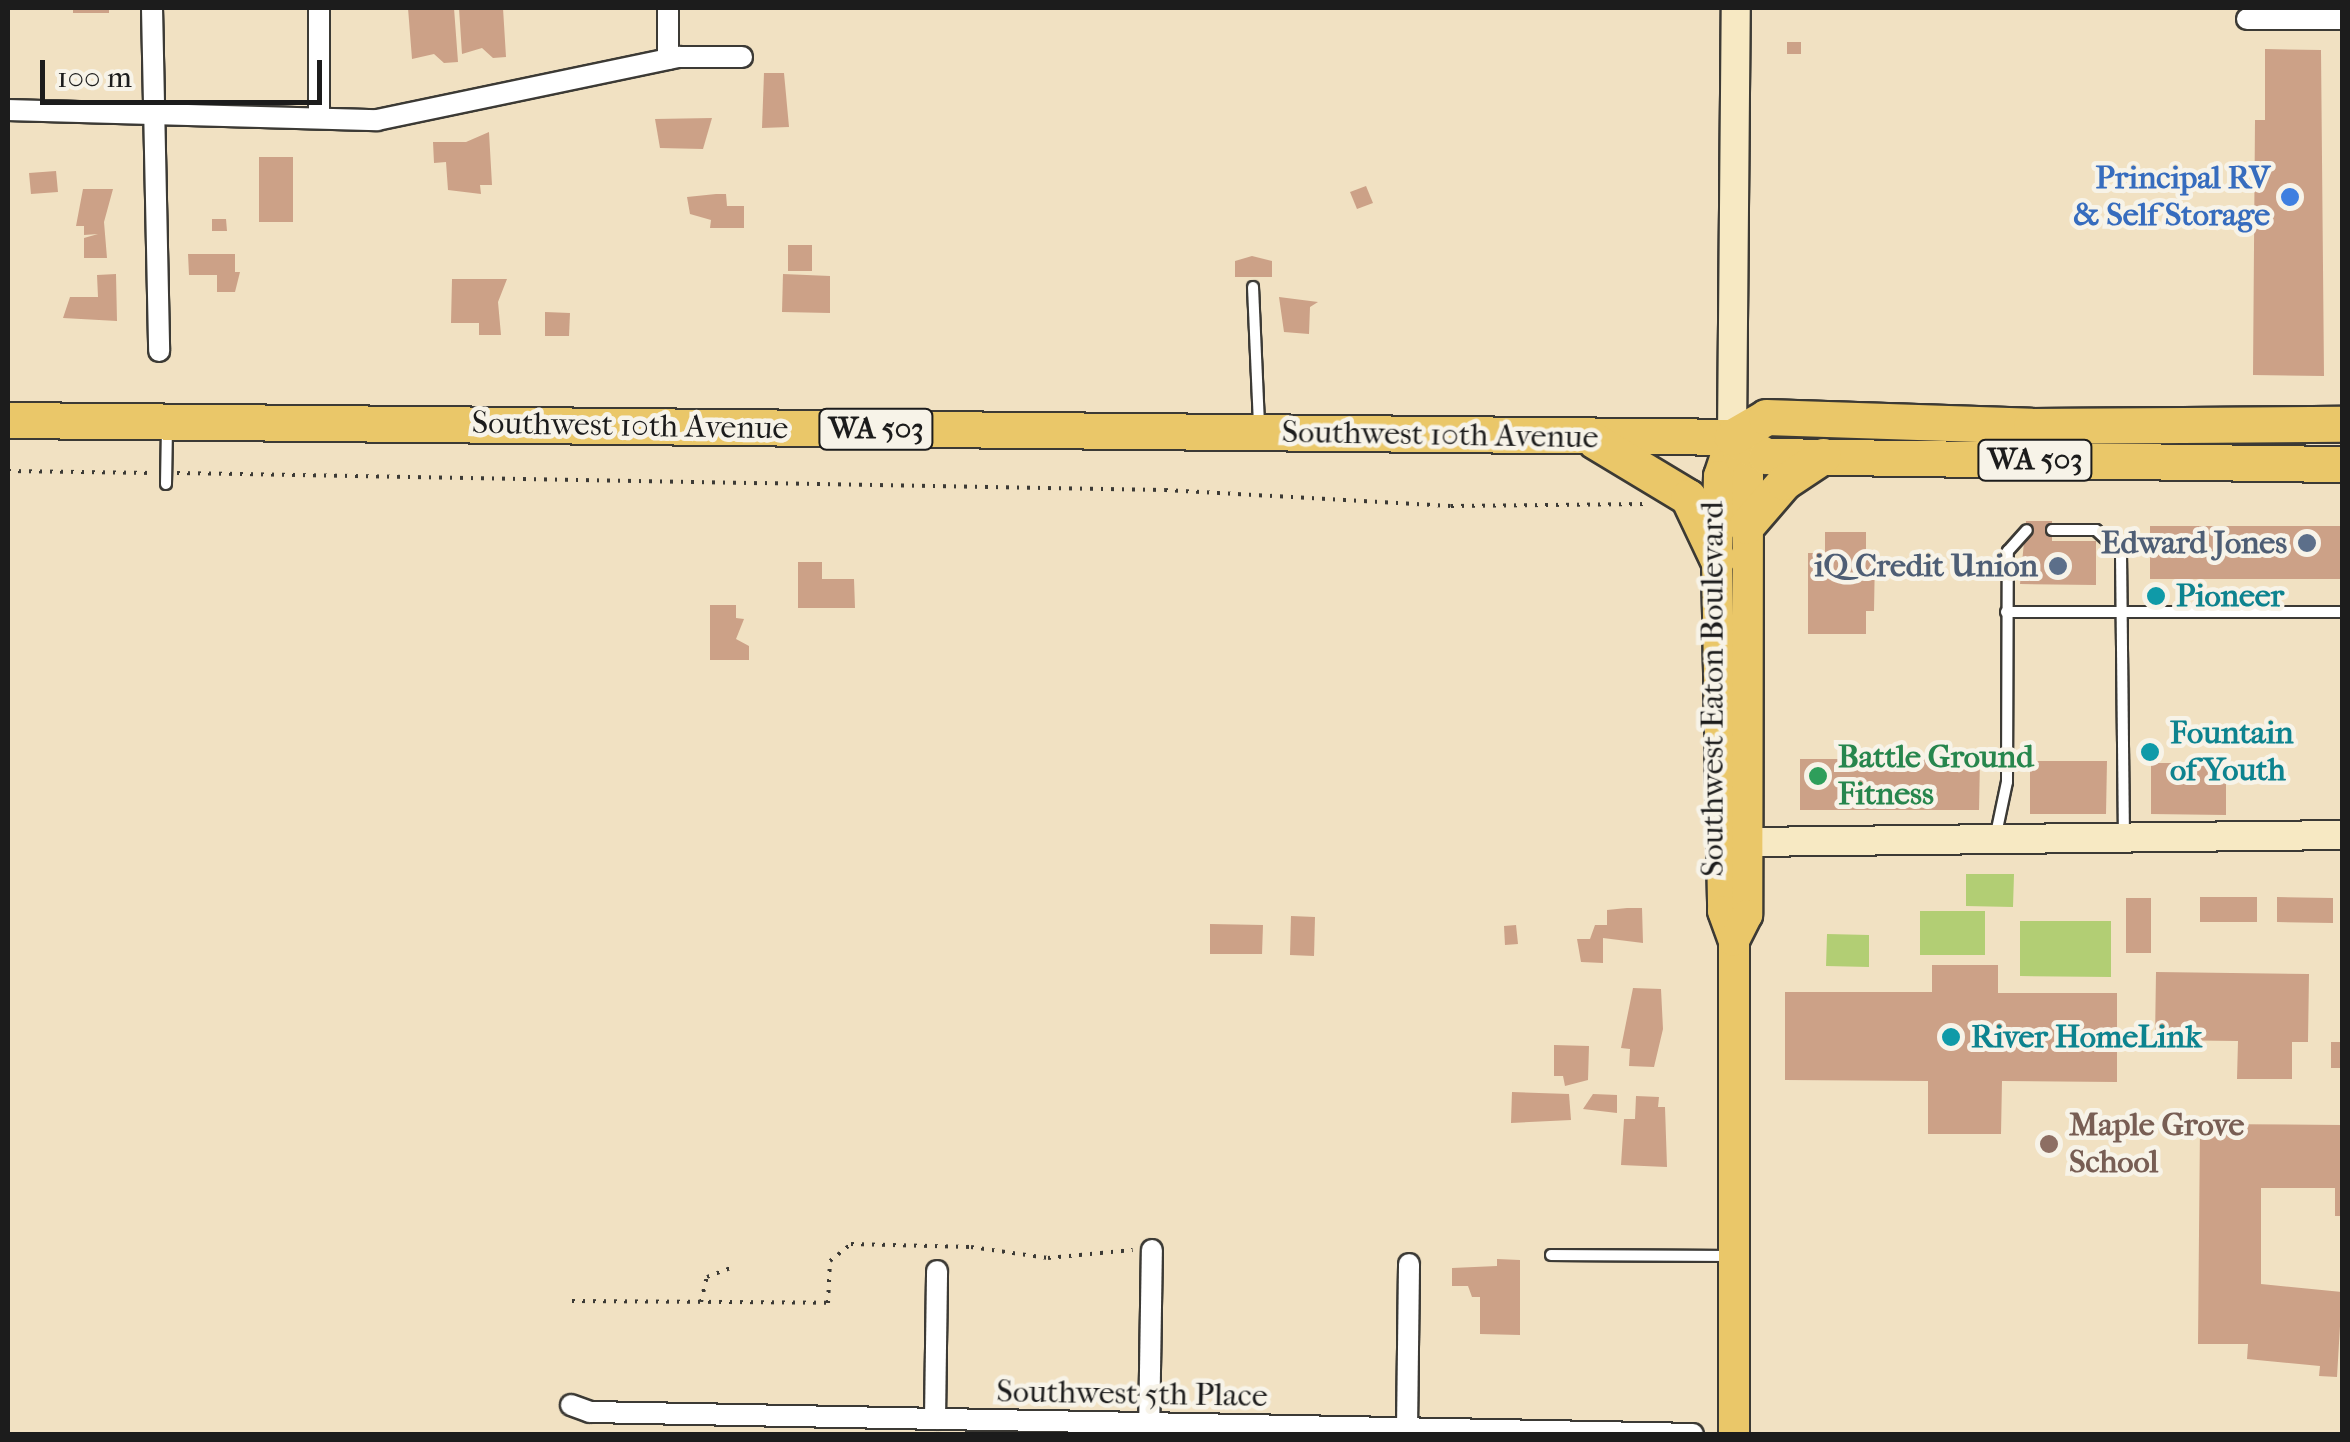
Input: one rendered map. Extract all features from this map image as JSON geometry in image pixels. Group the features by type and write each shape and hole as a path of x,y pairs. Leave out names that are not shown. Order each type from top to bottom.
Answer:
{"highway":[{"name":"Southwest 10th Avenue","path":"1732,438 1766,416 2031,426 2342,424"},
{"name":"Southwest 10th Avenue","path":"8,420 1732,438 1766,456 2342,464"},
{"path":"1585,436 1657,472 1688,497 1718,558"},
{"path":"1746,526 1784,482 1823,456"}],"main road":[{"name":"Southwest Eaton Boulevard","path":"1732,438 1748,476 1748,915 1734,941"},
{"name":"Southwest Eaton Boulevard","path":"1732,438 1719,476 1718,558 1723,911 1734,941 1734,1434"},
{"path":"1721,745 1734,782 1734,826 1748,830"}],"street":[{"path":"152,8 159,351"},
{"path":"319,8 319,118"},
{"path":"668,8 668,59"},
{"name":"Southwest Eaton Boulevard","path":"1732,438 1736,8"},
{"path":"2247,18 2342,19"},
{"path":"8,110 377,120 668,59 742,57"},
{"path":"1748,830 1984,840 1996,834 2342,834"},
{"path":"1149,1429 1152,1250"},
{"path":"1407,1430 1409,1264"},
{"path":"935,1419 937,1271"},
{"name":"Southwest 5th Place","path":"571,1404 590,1412 935,1419 1149,1429 1693,1434"}],"lane":[{"path":"1253,287 1260,433"},
{"path":"166,479 167,421"},
{"path":"1996,834 2007,782 2008,551 2026,530"},
{"path":"2052,530 2096,530 2117,545 2122,612 2124,834"},
{"path":"2006,612 2342,612"},
{"path":"1551,1255 1734,1256"}],"path":[{"path":"8,471 166,479 1165,490 1451,506 1682,504 1688,497"},
{"path":"572,1301 828,1303 830,1262 851,1244 971,1247 1048,1258 1152,1250"},
{"path":"702,1302 707,1276 736,1266"}],"green space":[{"path":"1966,874 2014,874 2013,907 1966,906"},
{"path":"1920,911 1985,911 1985,955 1920,955"},
{"path":"2020,921 2111,921 2111,977 2020,976"},
{"path":"1827,934 1869,935 1869,967 1826,966"}],"building":[{"path":"73,8 109,8 109,13 73,13"},
{"path":"408,8 454,8 458,62 444,63 434,54 412,59"},
{"path":"459,8 503,8 506,57 493,58 482,48 462,54"},
{"path":"1787,42 1801,42 1801,54 1787,54"},
{"path":"2265,49 2321,50 2324,376 2253,375 2255,120 2265,120"},
{"path":"764,73 784,73 789,127 762,128"},
{"path":"712,118 703,149 660,148 655,119"},
{"path":"489,132 492,185 480,185 481,194 448,190 446,162 434,163 433,142 466,142"},
{"path":"259,157 293,157 293,222 259,222"},
{"path":"56,171 58,192 31,194 29,173"},
{"path":"1366,186 1373,203 1357,209 1350,192"},
{"path":"83,189 113,189 104,222 107,258 84,258 84,238 98,234 84,235 84,226 76,226"},
{"path":"726,194 727,206 744,206 744,228 710,228 711,220 690,214 687,197"},
{"path":"212,219 226,219 227,231 212,231"},
{"path":"788,245 812,245 812,271 788,271"},
{"path":"188,254 235,254 235,272 240,272 235,292 217,292 217,275 189,275"},
{"path":"1252,256 1272,261 1272,277 1235,277 1235,261"},
{"path":"116,274 117,321 63,318 70,297 98,297 97,275"},
{"path":"783,274 830,276 830,313 782,312"},
{"path":"452,279 507,279 498,302 501,335 479,335 479,323 451,323"},
{"path":"1279,297 1318,302 1310,307 1309,334 1284,332"},
{"path":"545,312 570,313 569,336 545,336"},
{"name":"iQ Credit Union","path":"2026,521 2052,521 2052,541 2096,541 2096,585 2020,584"},
{"path":"2150,526 2342,526 2342,579 2150,579"},
{"path":"1825,532 1866,532 1866,554 1875,554 1874,611 1866,611 1866,634 1808,634 1808,553 1825,553"},
{"path":"798,562 822,562 822,579 854,579 855,608 798,608"},
{"path":"710,605 736,605 736,618 744,619 736,639 749,646 749,660 710,660"},
{"path":"1800,759 1980,759 1979,810 1800,810"},
{"path":"2030,761 2107,761 2106,814 2030,814"},
{"path":"2151,763 2226,763 2226,815 2151,814"},
{"path":"2200,897 2257,897 2257,922 2200,922"},
{"path":"2277,897 2333,898 2333,923 2277,922"},
{"path":"2126,898 2151,898 2151,953 2126,953"},
{"path":"1642,908 1643,943 1603,938 1603,963 1581,962 1577,939 1590,939 1595,925 1607,925 1607,910"},
{"path":"1291,916 1315,917 1314,956 1290,955"},
{"path":"1210,924 1263,925 1262,954 1210,954"},
{"path":"1516,925 1518,944 1505,945 1504,926"},
{"name":"River HomeLink","path":"1932,965 1998,965 1998,993 2117,993 2117,1082 2002,1081 2001,1134 1928,1134 1928,1081 1785,1080 1785,992 1932,992"},
{"path":"2156,972 2309,974 2308,1042 2292,1042 2292,1079 2237,1079 2238,1041 2155,1040"},
{"path":"1633,988 1661,989 1663,1029 1654,1067 1629,1066 1630,1049 1621,1048"},
{"path":"2331,1042 2342,1042 2342,1068 2331,1068"},
{"path":"1554,1045 1589,1046 1588,1080 1565,1086 1563,1076 1554,1076"},
{"path":"1512,1092 1569,1094 1571,1120 1511,1123"},
{"path":"1593,1094 1617,1095 1617,1113 1583,1109"},
{"path":"1636,1096 1659,1097 1658,1107 1665,1107 1667,1167 1621,1165 1624,1119 1635,1119"},
{"path":"2200,1124 2342,1125 2342,1216 2335,1216 2335,1188 2261,1188 2261,1284 2342,1292 2337,1377 2319,1376 2320,1366 2247,1359 2248,1344 2198,1344"},
{"path":"1497,1259 1520,1260 1520,1335 1480,1334 1480,1297 1472,1297 1468,1286 1452,1286 1452,1268 1497,1266"}],"place":[{"name":"Principal RV & Self Storage","path":"2290,197"},
{"name":"Edward Jones","path":"2307,543"},
{"name":"iQ Credit Union","path":"2058,566"},
{"name":"Pioneer","path":"2156,596"},
{"name":"Fountain of Youth","path":"2150,752"},
{"name":"Battle Ground Fitness","path":"1818,776"},
{"name":"River HomeLink","path":"1951,1037"},
{"name":"Maple Grove School","path":"2049,1144"}]}
